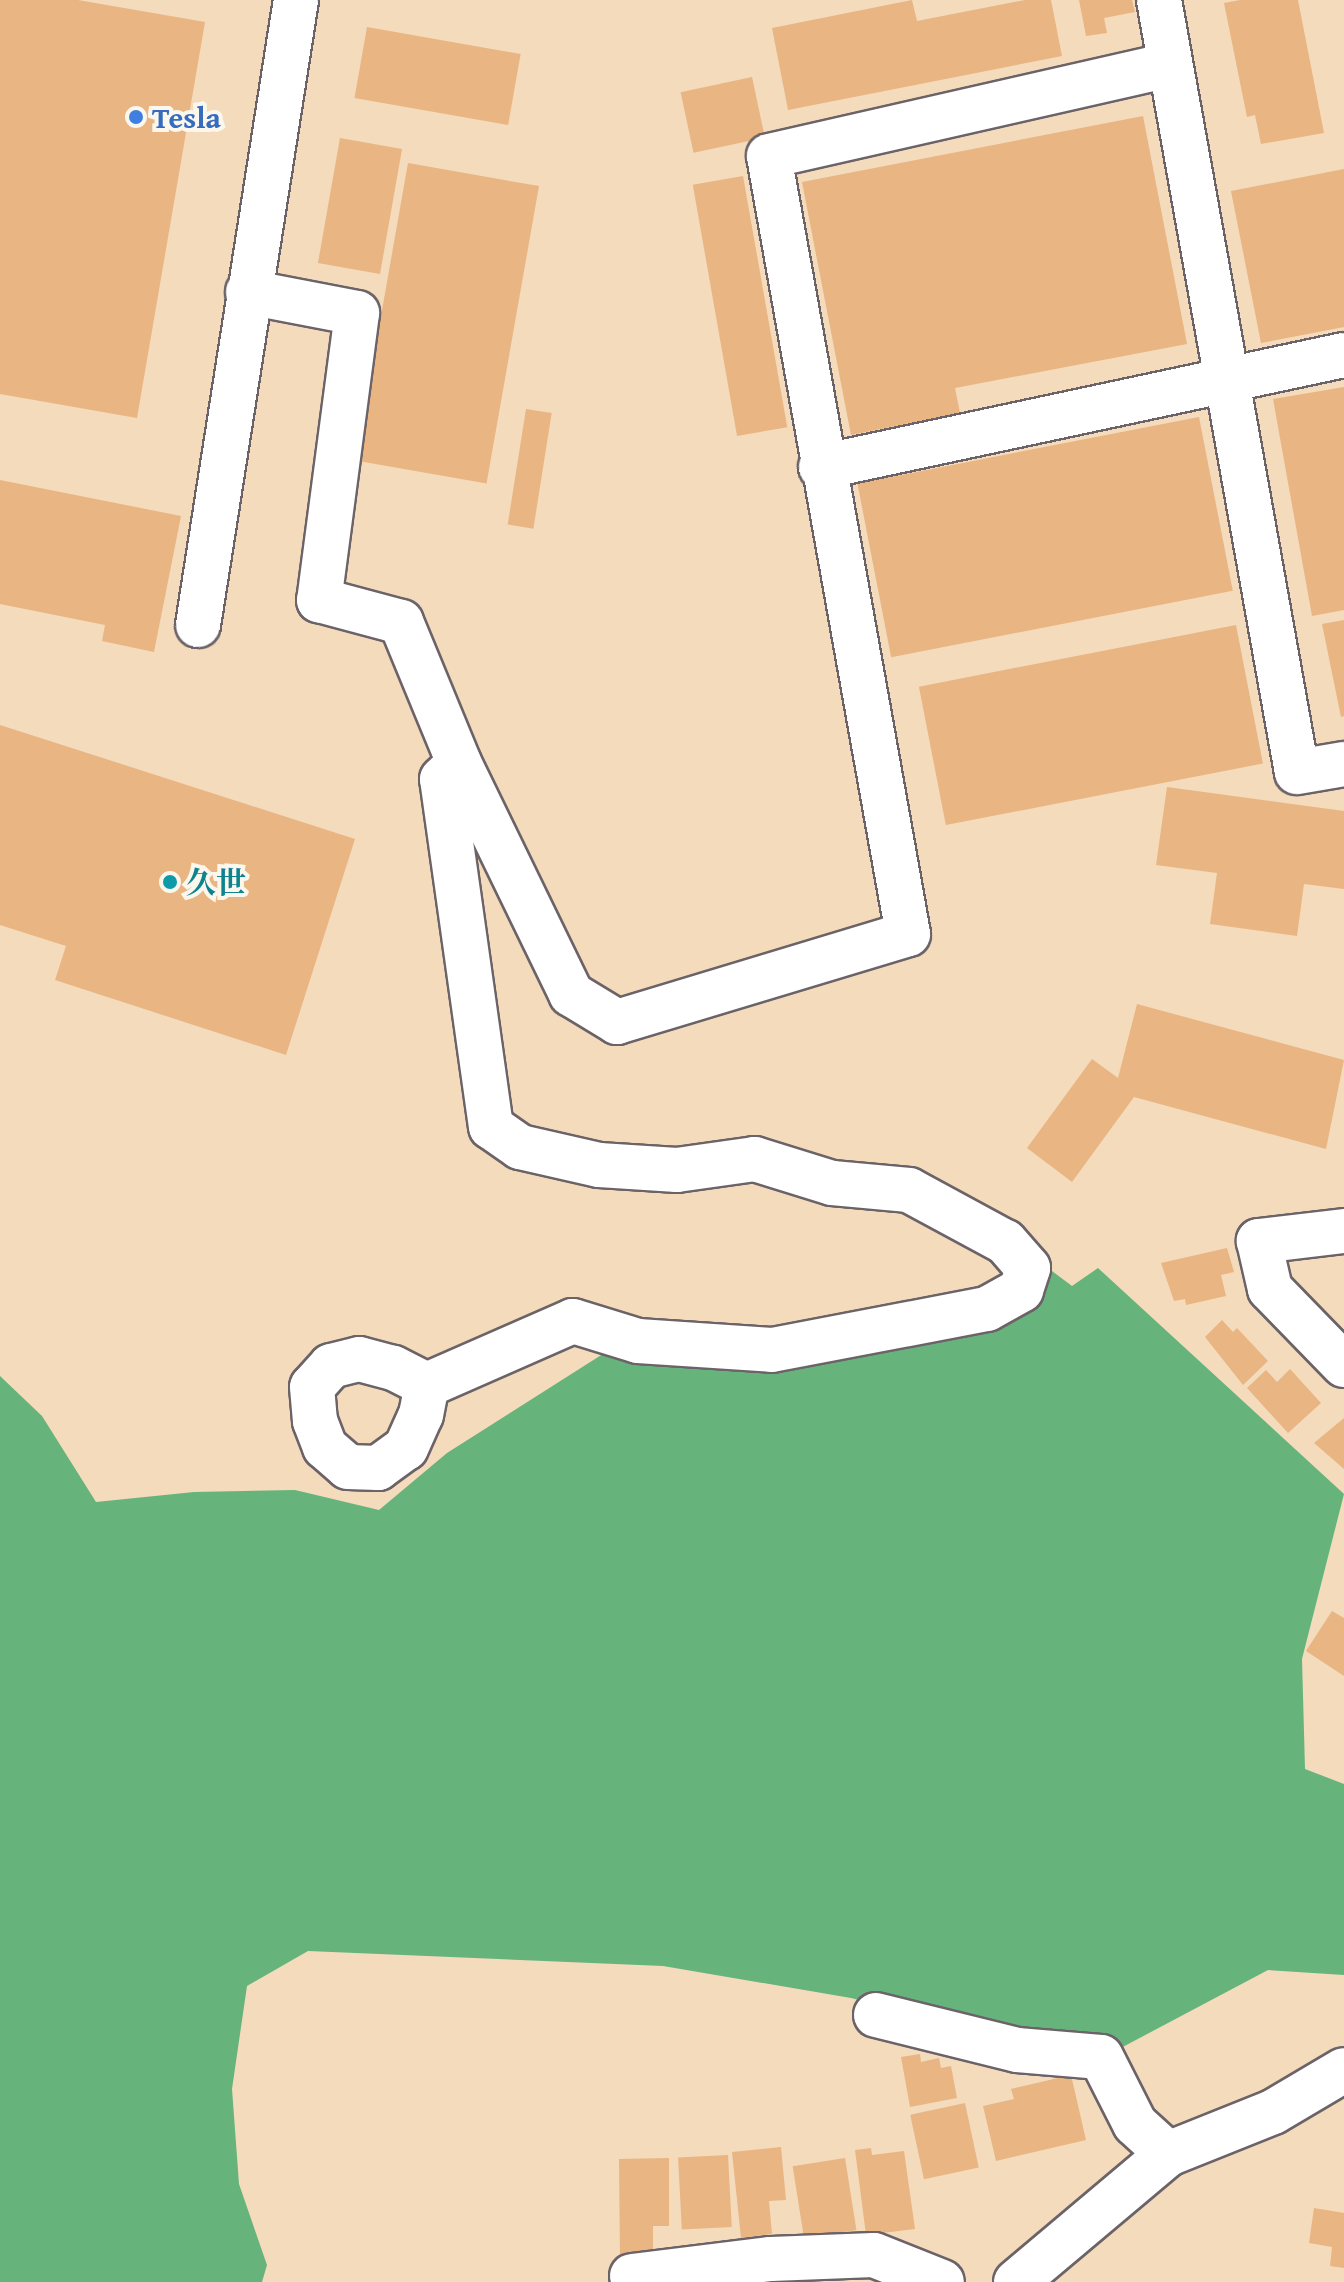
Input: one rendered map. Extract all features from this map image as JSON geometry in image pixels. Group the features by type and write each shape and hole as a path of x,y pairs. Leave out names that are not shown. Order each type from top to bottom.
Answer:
{"street":[{"path":"198,625 296,0"},
{"path":"1159,0 1297,772 1344,764"},
{"path":"248,292 357,313 319,600 401,622 459,763 571,994 617,1022 908,934 821,467 769,156 1170,65"},
{"path":"821,467 1228,383 1344,355"},
{"path":"427,1385 573,1321 638,1341 772,1350 987,1309 1021,1290 1028,1268 1005,1242 909,1190 832,1183 755,1159 677,1170 599,1165 520,1147 491,1127 442,779 459,763"},
{"path":"1344,1231 1259,1241 1270,1289 1344,1365"},
{"path":"876,2015 1017,2050 1101,2057 1135,2124 1168,2154"},
{"path":"1016,2282 1168,2154 1273,2112 1344,2070"},
{"path":"632,2276 771,2259 874,2255 942,2282"}],"green space":[{"path":"1048,1268 1072,1286 1098,1268 1344,1494 1302,1659 1305,1769 1344,1784 1344,1975 1268,1970 1117,2050 1016,2040 851,1998 663,1966 308,1951 247,1986 232,2089 239,2184 267,2265 262,2282 0,2282 0,1376 42,1416 96,1502 194,1492 295,1490 379,1510 447,1453 606,1352 781,1359"}],"building":[{"path":"0,0 78,0 205,22 137,418 0,394"},
{"path":"912,0 917,21 1025,0 1051,0 1062,56 788,110 772,28"},
{"path":"1079,0 1132,0 1135,12 1104,18 1107,33 1086,36"},
{"path":"1298,0 1324,133 1261,144 1255,115 1247,117 1224,3"},
{"path":"367,27 521,54 508,125 354,98"},
{"path":"752,77 765,138 693,153 681,92"},
{"path":"1143,116 1187,344 955,388 960,413 851,435 802,182"},
{"path":"340,138 402,149 380,274 318,263"},
{"path":"408,163 539,186 487,484 356,460"},
{"path":"1344,169 1344,327 1261,343 1231,191"},
{"path":"743,176 787,427 737,436 693,185"},
{"path":"1344,387 1344,610 1312,616 1273,399"},
{"path":"526,409 552,413 533,529 508,525"},
{"path":"1199,417 1233,591 891,657 857,483"},
{"path":"0,480 181,516 154,652 102,641 105,625 0,604"},
{"path":"1344,620 1344,716 1341,717 1322,624"},
{"path":"1236,625 1263,763 946,825 919,687"},
{"name":"久世","path":"0,725 355,839 286,1055 55,980 66,946 0,925"},
{"path":"1167,787 1344,811 1344,889 1304,884 1297,936 1210,924 1217,873 1156,865"},
{"path":"1137,1004 1344,1060 1326,1149 1134,1097 1072,1182 1027,1148 1092,1059 1118,1078"},
{"path":"1227,1248 1234,1272 1221,1275 1226,1296 1186,1305 1185,1299 1174,1301 1161,1263"},
{"path":"1222,1320 1233,1332 1237,1328 1268,1361 1243,1385 1205,1337"},
{"path":"1290,1369 1321,1403 1288,1433 1247,1388 1266,1370 1277,1382"},
{"path":"1344,1418 1344,1469 1314,1443"},
{"path":"1332,1611 1344,1618 1344,1676 1306,1651"},
{"path":"920,2054 921,2062 939,2058 941,2068 951,2066 957,2098 910,2107 901,2057"},
{"path":"1071,2075 1086,2140 996,2161 983,2106 1014,2099 1011,2089"},
{"path":"965,2103 979,2168 924,2179 910,2115"},
{"path":"781,2147 786,2200 769,2201 772,2234 741,2238 732,2152"},
{"path":"871,2148 872,2155 904,2151 915,2229 866,2235 855,2150"},
{"path":"728,2155 732,2227 682,2230 678,2158"},
{"path":"669,2158 669,2226 653,2226 653,2257 620,2257 619,2159"},
{"path":"845,2158 856,2230 804,2238 793,2166"},
{"path":"1314,2208 1344,2213 1344,2268 1330,2266 1332,2247 1309,2243"}],"place":[{"name":"Tesla","path":"136,117"},
{"name":"久世","path":"170,882"}]}
